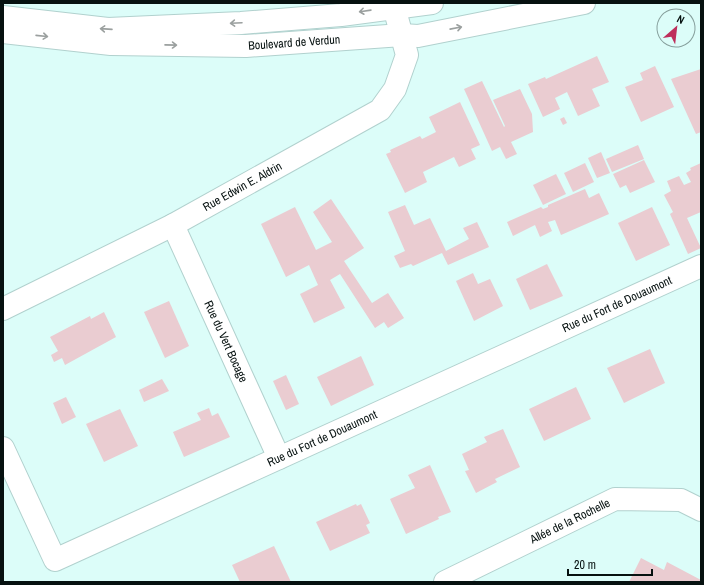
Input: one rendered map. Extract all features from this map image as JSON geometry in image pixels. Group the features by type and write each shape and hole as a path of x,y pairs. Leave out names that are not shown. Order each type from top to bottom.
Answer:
{"street":[{"name":"Boulevard de Verdun","path":"3,17 108,29 241,23 341,15 432,3"},
{"name":"Boulevard de Verdun","path":"3,32 112,44 246,46 402,35 418,36 584,3"},
{"name":"Rue Edwin E. Aldrin","path":"3,308 174,225 380,110 395,89 407,55 394,7"},
{"name":"Rue du Vert Bocage","path":"174,225 279,458"},
{"name":"Rue du Fort de Douaumont","path":"3,448 55,560 701,266"},
{"name":"Allée de la Rochelle","path":"445,582 616,500 681,500 701,510"}],"building":[{"path":"597,56 609,82 592,89 600,106 578,116 567,92 555,98 560,109 543,117 528,84 545,77 546,79"},
{"path":"655,66 674,107 641,122 625,87 643,80 640,73"},
{"path":"701,69 701,132 696,134 671,79"},
{"path":"482,81 504,127 505,126 493,100 520,89 532,114 533,132 511,142 517,154 506,159 500,147 492,151 464,89"},
{"path":"460,102 480,145 471,149 476,159 459,167 454,157 423,172 427,182 405,193 386,154 391,152 390,150 420,136 422,139 436,132 429,117"},
{"path":"564,117 567,123 563,125 560,119"},
{"path":"638,145 644,159 612,172 606,159"},
{"path":"601,152 610,173 597,178 588,158"},
{"path":"644,160 655,182 630,193 626,185 620,188 613,174"},
{"path":"585,163 594,182 573,192 564,173"},
{"path":"701,163 701,212 687,218 701,248 688,254 670,214 673,212 664,195 671,191 667,181 679,176 684,185 691,182 686,173 691,170 690,168"},
{"path":"556,174 566,194 543,205 533,185"},
{"path":"585,189 589,198 599,193 609,214 561,235 555,220 548,222 552,231 540,237 535,225 513,236 507,222 541,207 543,209 548,207 548,205"},
{"path":"331,199 364,248 344,261 372,303 388,293 404,318 388,328 384,322 375,328 340,274 330,280 345,308 314,323 300,294 318,285 309,265 286,277 261,224 295,207 316,250 332,242 313,212"},
{"path":"405,205 414,225 430,218 446,251 469,239 463,228 477,222 489,247 448,265 442,253 413,266 411,264 400,268 394,256 405,251 388,212"},
{"path":"652,207 670,245 636,261 618,223"},
{"path":"547,264 563,296 530,310 516,279"},
{"path":"473,273 478,284 490,279 503,306 474,321 456,281"},
{"path":"169,301 189,346 165,358 144,312"},
{"path":"104,312 116,337 65,365 62,358 54,362 51,355 58,351 50,337 90,316 91,319"},
{"path":"650,349 665,383 624,403 607,368"},
{"path":"361,356 374,385 331,406 317,377"},
{"path":"286,375 299,404 286,410 273,381"},
{"path":"162,379 169,391 144,402 139,390"},
{"path":"576,387 591,419 544,441 529,409"},
{"path":"66,397 76,417 62,424 53,403"},
{"path":"209,408 212,416 218,413 230,437 184,457 173,432 201,420 197,413"},
{"path":"120,409 138,446 104,462 86,424"},
{"path":"503,429 520,467 495,479 497,482 476,493 465,471 469,470 462,454 487,442 484,437"},
{"path":"430,465 451,512 438,517 439,519 406,534 390,499 415,488 408,475"},
{"path":"356,504 357,506 361,504 370,523 366,525 370,533 330,551 316,522"},
{"path":"274,546 291,582 240,582 232,565"},
{"path":"641,558 664,570 667,562 701,580 701,582 629,582"}]}
